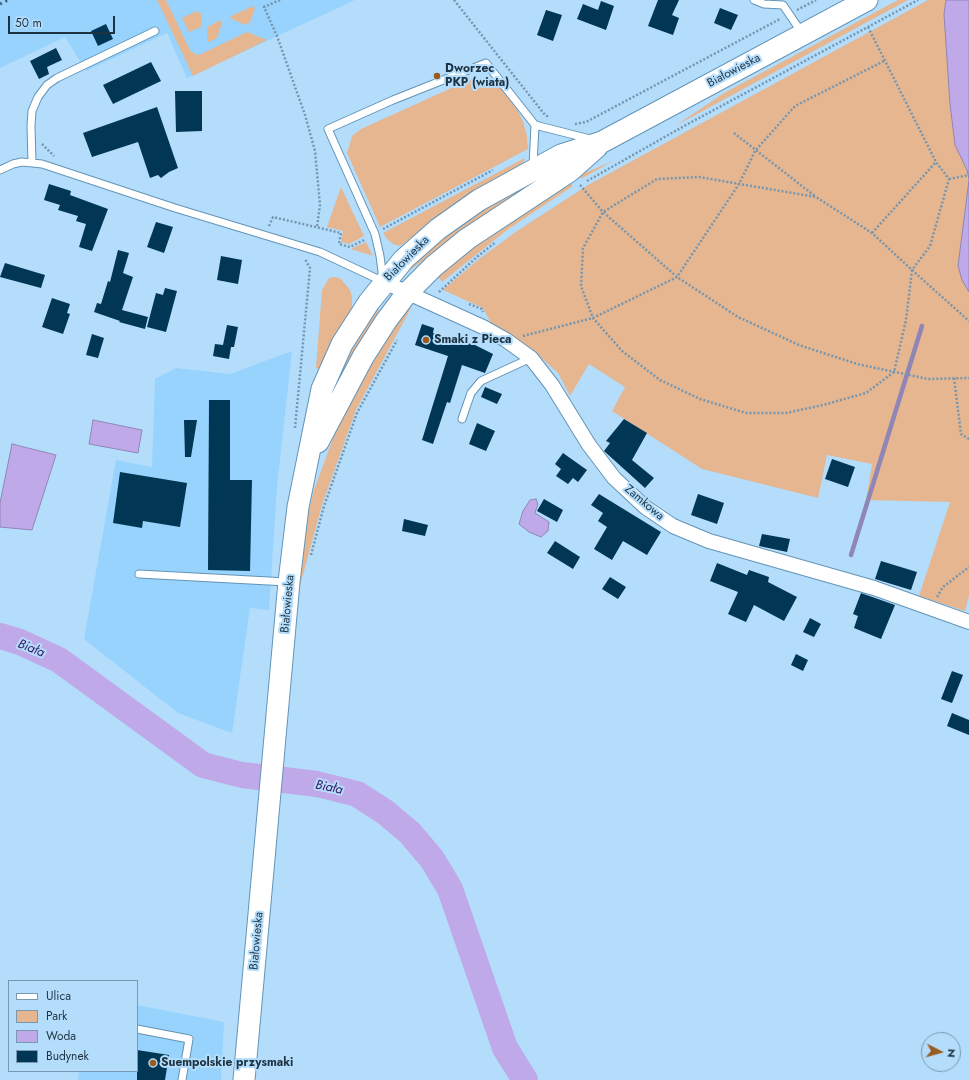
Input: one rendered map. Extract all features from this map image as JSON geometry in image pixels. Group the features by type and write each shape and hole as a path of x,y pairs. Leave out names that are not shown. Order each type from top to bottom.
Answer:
{"main road":[{"name":"Białowieska","path":"244,1080 289,582 298,507 322,389 342,344 369,302 404,259 438,229 479,200 570,171 602,142 867,0"},
{"name":"Białowieska","path":"308,460 363,357 386,321 407,293 434,266 462,244 532,183"}],"street":[{"name":"Zamkowa","path":"384,282 483,327 506,340 531,358 552,385 589,445 614,478 645,507 673,526 709,541 874,588 969,622"}],"lane":[{"path":"754,0 764,4 783,5 791,13 802,34"},
{"path":"32,162 32,111 38,96 47,85 57,78 155,31"},
{"path":"384,282 375,234 328,129 393,100 486,64 535,125 602,142"},
{"path":"532,183 535,125"},
{"path":"0,170 12,164 32,162 175,208 320,252 384,282"},
{"path":"462,419 471,393 481,381 531,358"},
{"path":"140,574 289,582"},
{"path":"138,1028 189,1039 182,1080"}],"path":[{"path":"280,0 264,7 277,36 305,115 315,151 320,205 318,227"},
{"path":"454,0 545,115 552,117"},
{"path":"571,124 586,122 816,0"},
{"path":"573,189 686,125 918,0"},
{"path":"868,27 936,162 949,179"},
{"path":"506,340 593,318 677,277 739,184 755,151 795,106 884,61"},
{"path":"734,133 755,151 816,197 872,233 969,322"},
{"path":"31,142 42,143 47,151 58,159"},
{"path":"872,233 936,162"},
{"path":"383,230 500,167"},
{"path":"949,179 968,175"},
{"path":"816,197 699,177 657,179 603,212 583,248 581,286 593,318 622,350 660,380 700,399 746,413 786,413 823,405 866,393 894,372 906,320 912,270 930,246 949,179"},
{"path":"580,185 603,212 677,277 738,317 799,345 857,364 928,379 969,378"},
{"path":"263,224 270,226 272,217 341,233 339,244 350,247 364,240"},
{"path":"439,298 439,291 478,256 502,238"},
{"path":"294,433 310,268 302,256"},
{"path":"439,291 446,294"},
{"path":"467,303 482,309 484,314"},
{"path":"310,560 324,506 357,413 398,337"},
{"path":"954,378 961,434 969,440"},
{"path":"930,608 943,587 969,567"}],"shaded area":[{"path":"0,0 355,0 187,78 167,33 86,71 65,37 0,68"},
{"path":"292,351 277,486 269,610 250,608 232,733 178,713 84,639 116,460 152,467 155,379 176,368 230,374"},
{"path":"138,1005 224,1022 221,1080 78,1080 79,1072 138,1072"}],"green space":[{"path":"157,0 166,0 190,50 196,55 247,32 267,40 193,76"},
{"path":"898,0 908,0 675,126 724,93"},
{"path":"928,0 969,0 969,596 965,611 919,596 950,502 866,500 872,464 827,455 818,498 702,469 612,411 625,387 589,364 570,396 558,373 528,346 492,325 483,308 443,290 479,259 517,231 588,185"},
{"path":"253,6 255,9 250,22 245,25 230,18 231,16"},
{"path":"197,11 202,15 201,27 189,32 182,18"},
{"path":"221,20 222,23 217,38 209,42 207,40 207,27"},
{"path":"481,78 491,82 501,89 516,108 523,121 527,136 528,149 380,227 347,153 352,136 361,129 469,80"},
{"path":"525,158 522,165 459,203 400,246 393,244 383,233"},
{"path":"613,161 581,179 580,175"},
{"path":"570,182 573,186 507,230 442,282 438,277 470,249"},
{"path":"525,183 524,189 410,270 407,268 463,221"},
{"path":"341,187 364,236 349,244 341,242 343,231 327,227"},
{"path":"366,242 373,256 351,249"},
{"path":"335,277 341,279 350,290 352,297 352,311 321,370 316,368 322,290 329,278"},
{"path":"375,307 379,310 321,424 337,374 353,342"},
{"path":"411,308 356,410 322,505 297,597 305,526 314,490 335,433 354,390 377,351 406,310"}],"water":[{"path":"946,0 969,0 969,179 967,170 955,145 950,104 944,14"},
{"path":"969,180 969,292 962,280 958,266"},
{"path":"93,420 142,430 138,453 89,444"},
{"path":"12,444 56,455 32,530 0,527 0,503"},
{"path":"536,499 538,504 535,513 549,522 548,531 541,537 529,532 519,524 523,511 530,500"}],"building":[{"path":"658,0 679,0 672,15 679,18 673,35 648,26"},
{"path":"601,1 614,6 606,30 577,19 583,4 598,10"},
{"path":"720,8 738,15 731,30 714,23"},
{"path":"546,10 562,15 553,41 537,35"},
{"path":"106,24 113,39 98,46 91,31"},
{"path":"56,48 62,60 47,67 49,74 39,79 30,61"},
{"path":"151,62 161,81 113,104 103,85"},
{"path":"175,91 202,91 202,131 176,132"},
{"path":"157,107 178,168 161,178 158,175 150,178 138,142 92,157 83,133"},
{"path":"49,184 71,191 70,195 108,209 92,251 79,247 86,224 76,221 78,216 58,210 60,205 44,200"},
{"path":"156,222 173,227 164,253 147,247"},
{"path":"118,250 129,253 123,273 133,277 122,310 148,317 145,329 119,322 120,321 94,312 97,303 101,304 108,281 110,282"},
{"path":"221,256 242,260 238,284 217,280"},
{"path":"5,263 45,275 41,288 0,277"},
{"path":"165,288 177,291 166,332 147,327 156,293 163,295"},
{"path":"52,298 70,304 67,313 70,314 63,334 42,327"},
{"path":"422,324 434,328 433,333 475,345 493,354 485,373 462,365 450,403 447,402 433,444 422,440 448,356 415,345"},
{"path":"227,325 238,327 234,347 231,347 229,359 213,356 215,344 223,345"},
{"path":"92,334 104,338 98,358 86,355"},
{"path":"485,387 502,394 497,404 481,397"},
{"path":"209,400 230,400 230,480 252,480 250,571 208,570"},
{"path":"624,419 647,433 632,460 654,478 645,488 604,451 610,443 606,441"},
{"path":"184,420 197,420 191,457 185,457"},
{"path":"477,423 495,431 486,451 469,444"},
{"path":"563,453 587,470 578,482 573,478 568,484 556,476 561,469 555,464"},
{"path":"832,459 855,467 848,487 825,479"},
{"path":"120,472 187,483 180,527 143,521 142,528 113,523"},
{"path":"599,494 661,532 647,555 623,541 612,560 594,549 607,527 598,521 603,513 591,505"},
{"path":"698,494 724,503 717,524 691,515"},
{"path":"544,499 563,510 557,522 537,511"},
{"path":"404,519 428,525 425,536 402,531"},
{"path":"762,534 790,539 787,552 759,546"},
{"path":"555,541 580,557 573,569 547,553"},
{"path":"881,561 917,572 911,590 875,579"},
{"path":"717,563 747,575 749,570 769,577 768,582 797,597 784,621 754,605 746,622 728,614 738,592 710,581"},
{"path":"610,577 626,587 618,599 602,589"},
{"path":"861,593 895,605 881,639 854,628 858,616 853,614"},
{"path":"810,618 821,624 814,637 803,632"},
{"path":"796,654 808,660 803,671 791,665"},
{"path":"952,671 963,675 952,703 941,699"},
{"path":"952,713 969,720 969,735 947,726"},
{"name":"Suempolskie przysmaki","path":"138,1050 169,1055 165,1080 137,1080"}],"waterway":[{"path":"851,555 922,326"},
{"name":"Biała","path":"0,636 20,642 59,660 203,765 242,775 317,784 357,794 385,812 410,833 432,859 450,889 505,1048 525,1080"}],"railway":[{"path":"0,4 8,0"}],"place":[{"name":"Dworzec PKP (wiata)","path":"437,76"},
{"name":"Smaki z Pieca","path":"426,340"},
{"name":"Suempolskie przysmaki","path":"153,1063"}]}
